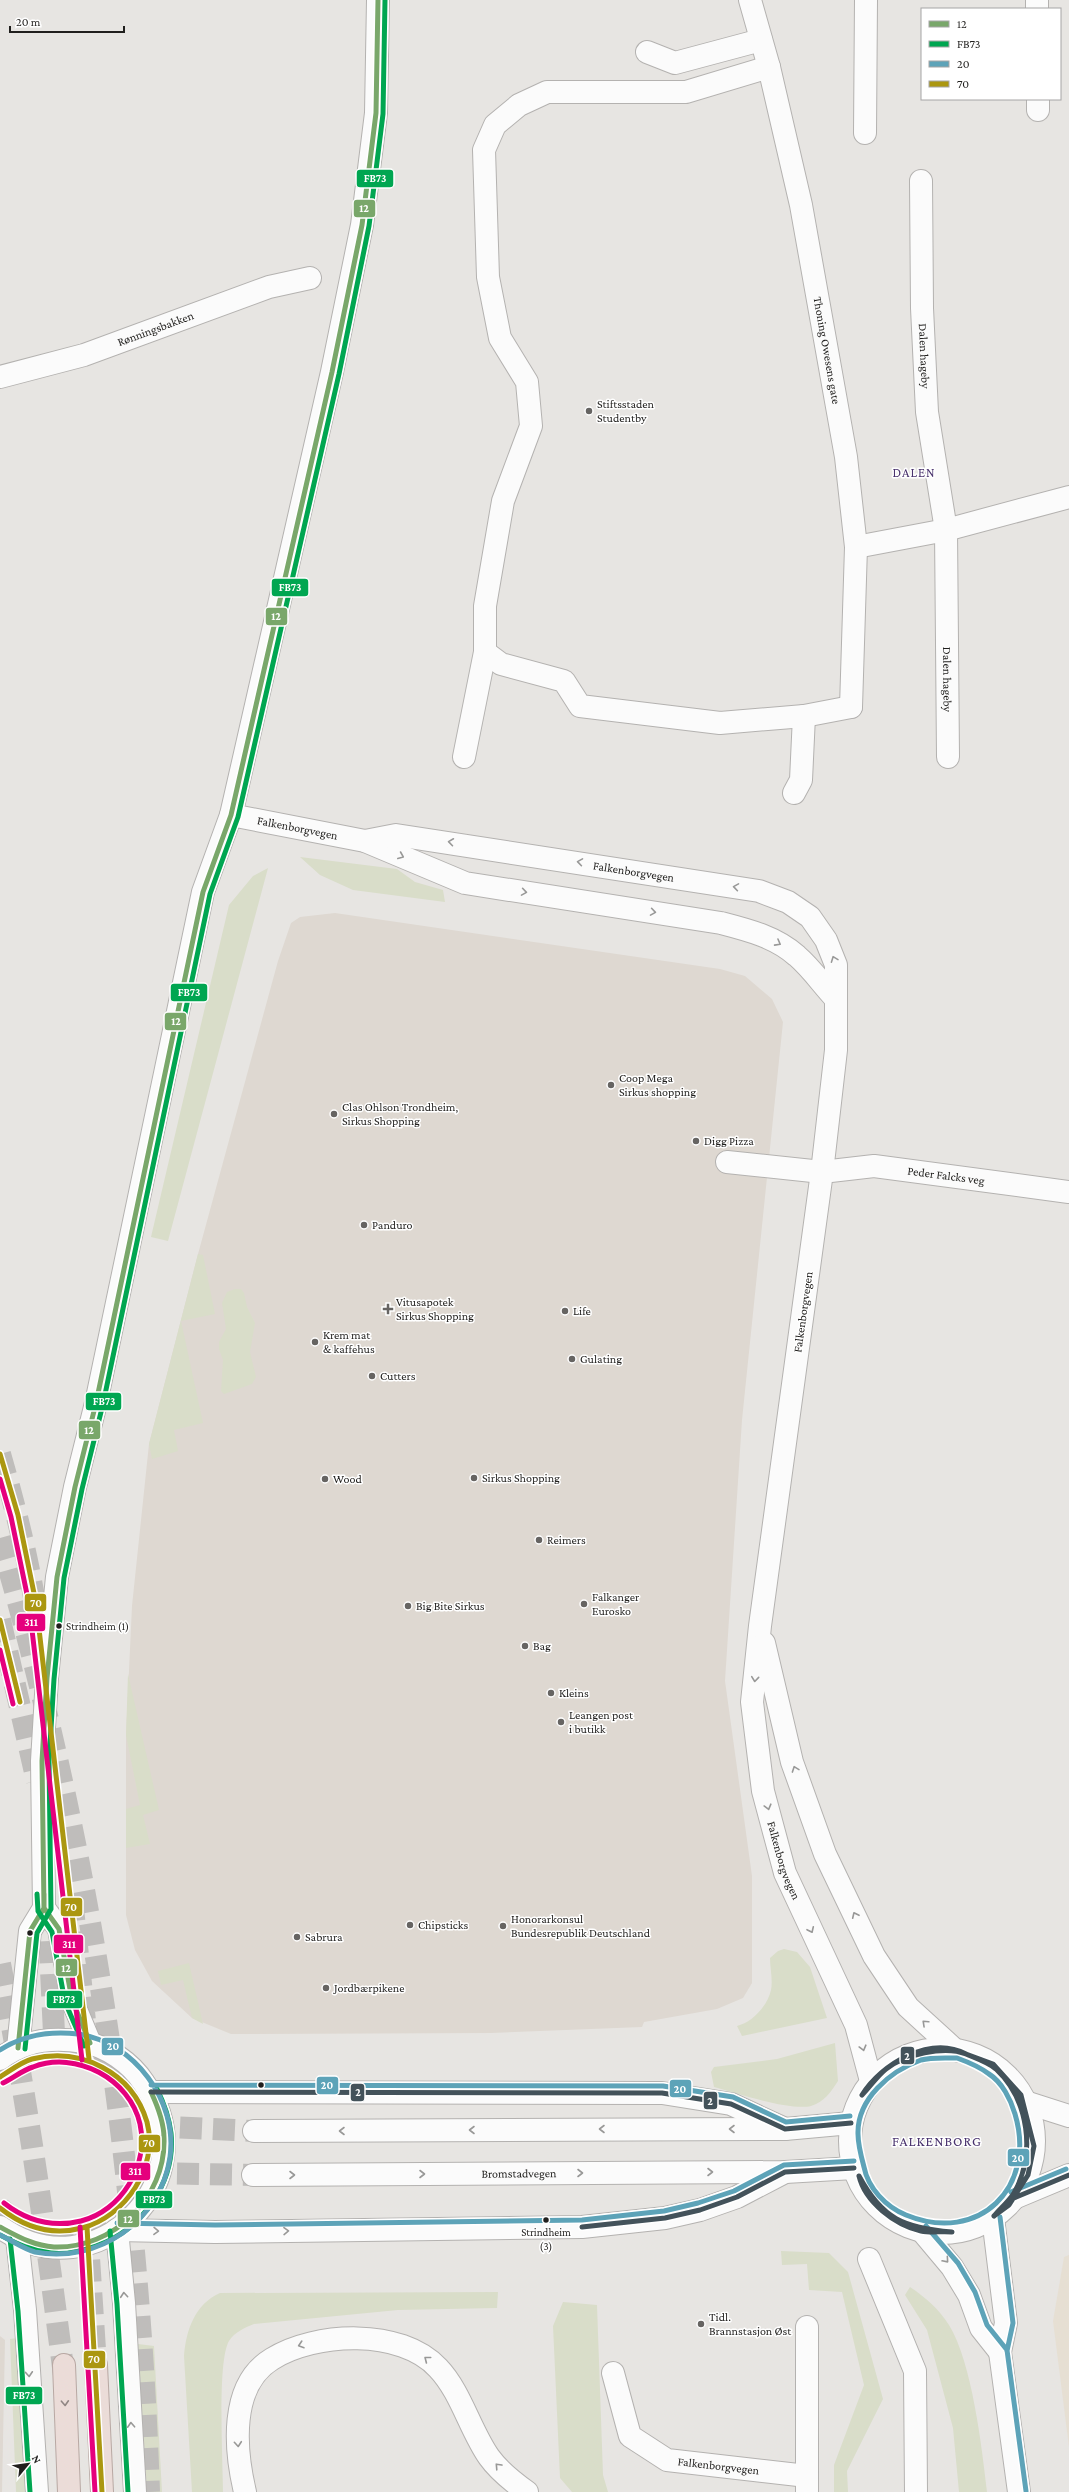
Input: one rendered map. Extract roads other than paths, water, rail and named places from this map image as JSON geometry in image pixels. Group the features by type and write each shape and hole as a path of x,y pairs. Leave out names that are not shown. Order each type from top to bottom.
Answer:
{"highway":[{"path":"64,2364 69,2492"},
{"path":"96,2365 102,2492"}],"street":[{"path":"90,2043 72,2000 58,1930 44,1908 42,1761 47,1678 57,1577 96,1403 203,892 231,815 332,372 360,232 376,113 378,0"},
{"name":"Thoning Owesens gate","path":"750,0 768,67 801,205 846,457 856,547 851,707 804,716"},
{"path":"865,133 866,0"},
{"path":"647,52 675,64 761,40"},
{"path":"464,757 485,652 486,606 504,501 531,426 527,382 500,338 488,277 484,150 495,125 519,105 547,92 686,92 768,67"},
{"name":"Dalen hageby","path":"921,181 922,308 927,412 946,530 948,757"},
{"name":"Rønningsbakken","path":"0,377 84,355 269,287 310,278"},
{"path":"856,547 946,530 1069,497"},
{"path":"485,652 501,664 564,681 580,706 720,723 804,716 801,780 794,793"},
{"name":"Falkenborgvegen","path":"231,815 365,841 465,883 721,923 751,931 780,944 797,956 835,998"},
{"name":"Falkenborgvegen","path":"365,841 396,835 759,891 788,902 810,917 826,940 836,965 836,1050 822,1172 760,1626 752,1702 763,1791 785,1873 856,2025 872,2082"},
{"name":"Peder Falcks veg","path":"727,1162 822,1172 874,1166 1069,1192"},
{"name":"Falkenborgvegen","path":"760,1626 792,1762 825,1854 874,1956 908,2007 954,2049"},
{"path":"18,2048 30,1931 44,1908"},
{"path":"0,2059 18,2048 51,2039 90,2043 125,2062 140,2076 151,2092 159,2109 165,2146 157,2182 148,2199 137,2214 117,2230 97,2241 68,2247 50,2247 8,2232"},
{"path":"931,2049 954,2049 976,2055 996,2066 1013,2082 1025,2102 1032,2123 1034,2146 1028,2174 1014,2198 993,2218 967,2230 944,2233 920,2230 898,2222 879,2208 864,2190 854,2168 850,2146 852,2123 859,2101 872,2082 888,2066 908,2055 931,2049"},
{"path":"151,2092 662,2093 731,2104 785,2129"},
{"path":"1025,2102 1069,2116"},
{"path":"254,2131 785,2129 852,2123"},
{"name":"Bromstadvegen","path":"253,2175 785,2172 854,2168"},
{"name":"Bromstadvegen","path":"117,2230 215,2232 582,2227 665,2218 700,2210 737,2197 785,2172"},
{"path":"1014,2198 1069,2175"},
{"path":"993,2218 1006,2323 1000,2352 1019,2492"},
{"path":"117,2230 124,2303 135,2492"},
{"path":"920,2230 952,2267 969,2295 981,2328 1000,2352"},
{"path":"8,2232 25,2310 37,2492"},
{"path":"869,2259 915,2371 916,2492"},
{"name":"Falkenborgvegen","path":"613,2373 630,2436 667,2460 807,2484 807,2327"},
{"path":"245,2492 237,2438 243,2397 251,2379 261,2365 284,2351 303,2343 328,2338 361,2338 392,2344 419,2353 439,2368 490,2457 509,2479 527,2492"}],"tunnel":[{"path":"0,1454 24,1548 34,1596 41,1644"},
{"path":"0,1538 32,1655 60,1773 84,1891 104,2010 121,2130 134,2250 143,2371 149,2492"},
{"path":"0,1620 37,1781"},
{"path":"72,1899 89,2059"},
{"path":"48,1908 55,2054"},
{"path":"0,1964 28,2121 65,2383"},
{"path":"0,2077 31,2060 61,2055 91,2060 116,2074 136,2096 147,2123 148,2153 137,2186 132,2194 112,2214 87,2227 67,2231 36,2228 17,2220 0,2208"},
{"path":"147,2126 254,2131"},
{"path":"144,2173 253,2175"},
{"path":"87,2227 96,2365"}],"place":[{"name":"Stiftsstaden Studentby","path":"589,411"},
{"name":"Coop Mega Sirkus shopping","path":"611,1085"},
{"name":"Clas Ohlson Trondheim, Sirkus Shopping","path":"334,1114"},
{"name":"Digg Pizza","path":"696,1141"},
{"name":"Panduro","path":"364,1225"},
{"name":"Vitusapotek Sirkus Shopping","path":"388,1309"},
{"name":"Life","path":"565,1311"},
{"name":"Krem mat & kaffehus","path":"315,1342"},
{"name":"Gulating","path":"572,1359"},
{"name":"Cutters","path":"372,1376"},
{"name":"Sirkus Shopping","path":"474,1478"},
{"name":"Wood","path":"325,1479"},
{"name":"Reimers","path":"539,1540"},
{"name":"Falkanger Eurosko","path":"584,1604"},
{"name":"Big Bite Sirkus","path":"408,1606"},
{"name":"Strindheim (1)","path":"59,1626"},
{"name":"Bag","path":"525,1646"},
{"name":"Kleins","path":"551,1693"},
{"name":"Leangen post i butikk","path":"561,1722"},
{"name":"Chipsticks","path":"410,1925"},
{"name":"Honorarkonsul Bundesrepublik Deutschland","path":"503,1926"},
{"name":"Sabrura","path":"297,1937"},
{"name":"Jordbærpikene","path":"326,1988"},
{"name":"Strindheim (3)","path":"546,2220"},
{"name":"Tidl. Brannstasjon Øst","path":"701,2324"}],"district":[{"name":"DALEN","path":"914,472"},
{"name":"FALKENBORG","path":"937,2141"}]}
